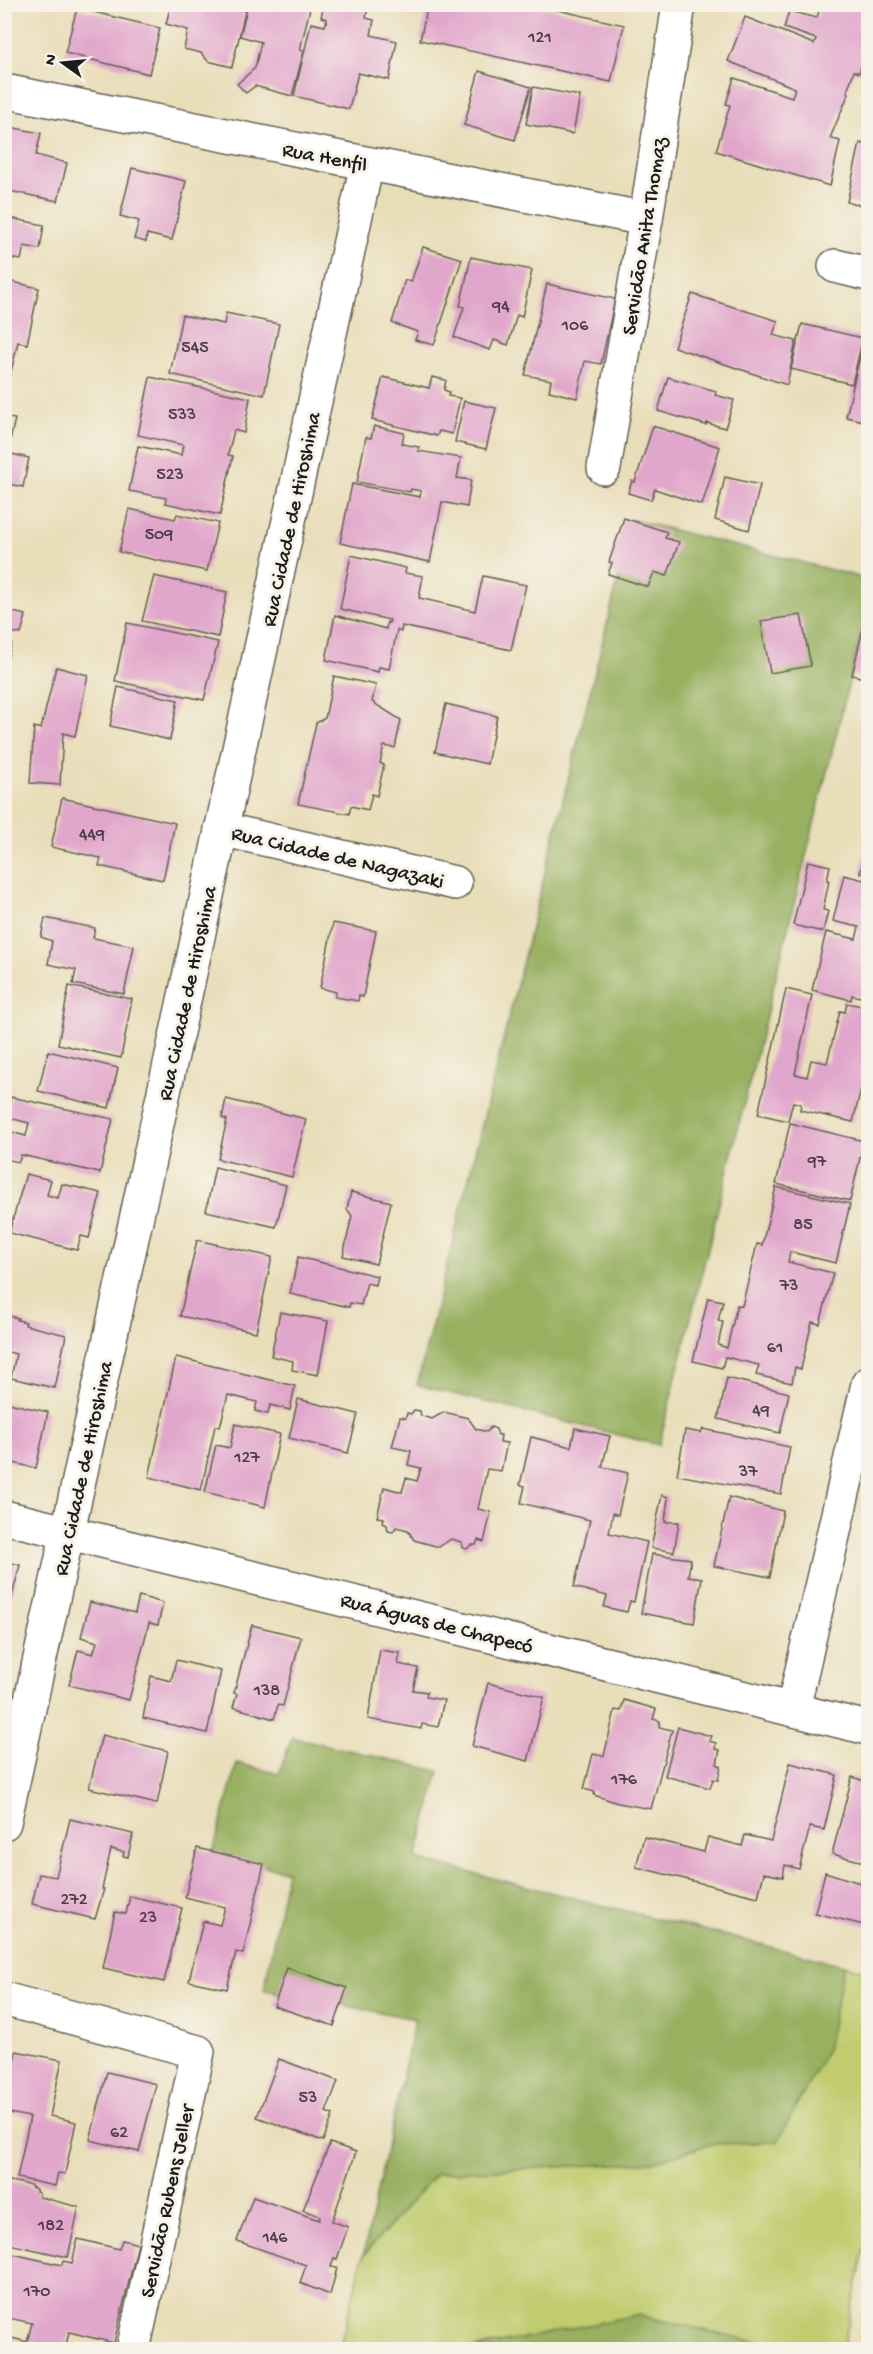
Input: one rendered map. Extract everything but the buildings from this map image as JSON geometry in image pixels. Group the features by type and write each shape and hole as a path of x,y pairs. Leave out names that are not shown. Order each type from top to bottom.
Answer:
{"street":[{"name":"Servidão Anita Thomaz","path":"604,468 680,4"},
{"name":"Rua Henfil","path":"4,91 646,219"},
{"name":"Rua Cidade de Hiroshima","path":"4,1823 367,164"},
{"path":"835,266 868,274"},
{"name":"Rua Cidade de Nagazaki","path":"221,829 455,883"},
{"path":"793,1709 868,1384"},
{"name":"Rua Águas de Chapecó","path":"4,1517 868,1728"},
{"name":"Servidão Rubens Jeller","path":"4,2000 198,2052 133,2349"}],"green space":[{"path":"633,520 868,579 868,607 659,1445 417,1385"},
{"path":"292,1737 439,1771 416,1859 844,1965 827,2049 777,2142 711,2144 652,2162 436,2173 363,2256 415,2019 264,1990 287,1871 212,1856 237,1763 279,1774"},
{"path":"844,1965 868,1971 868,2231 843,2349 789,2349 637,2315 471,2349 339,2350 363,2256 436,2173 652,2162 711,2144 777,2142 827,2049"},
{"path":"637,2315 789,2349 471,2349"}]}
